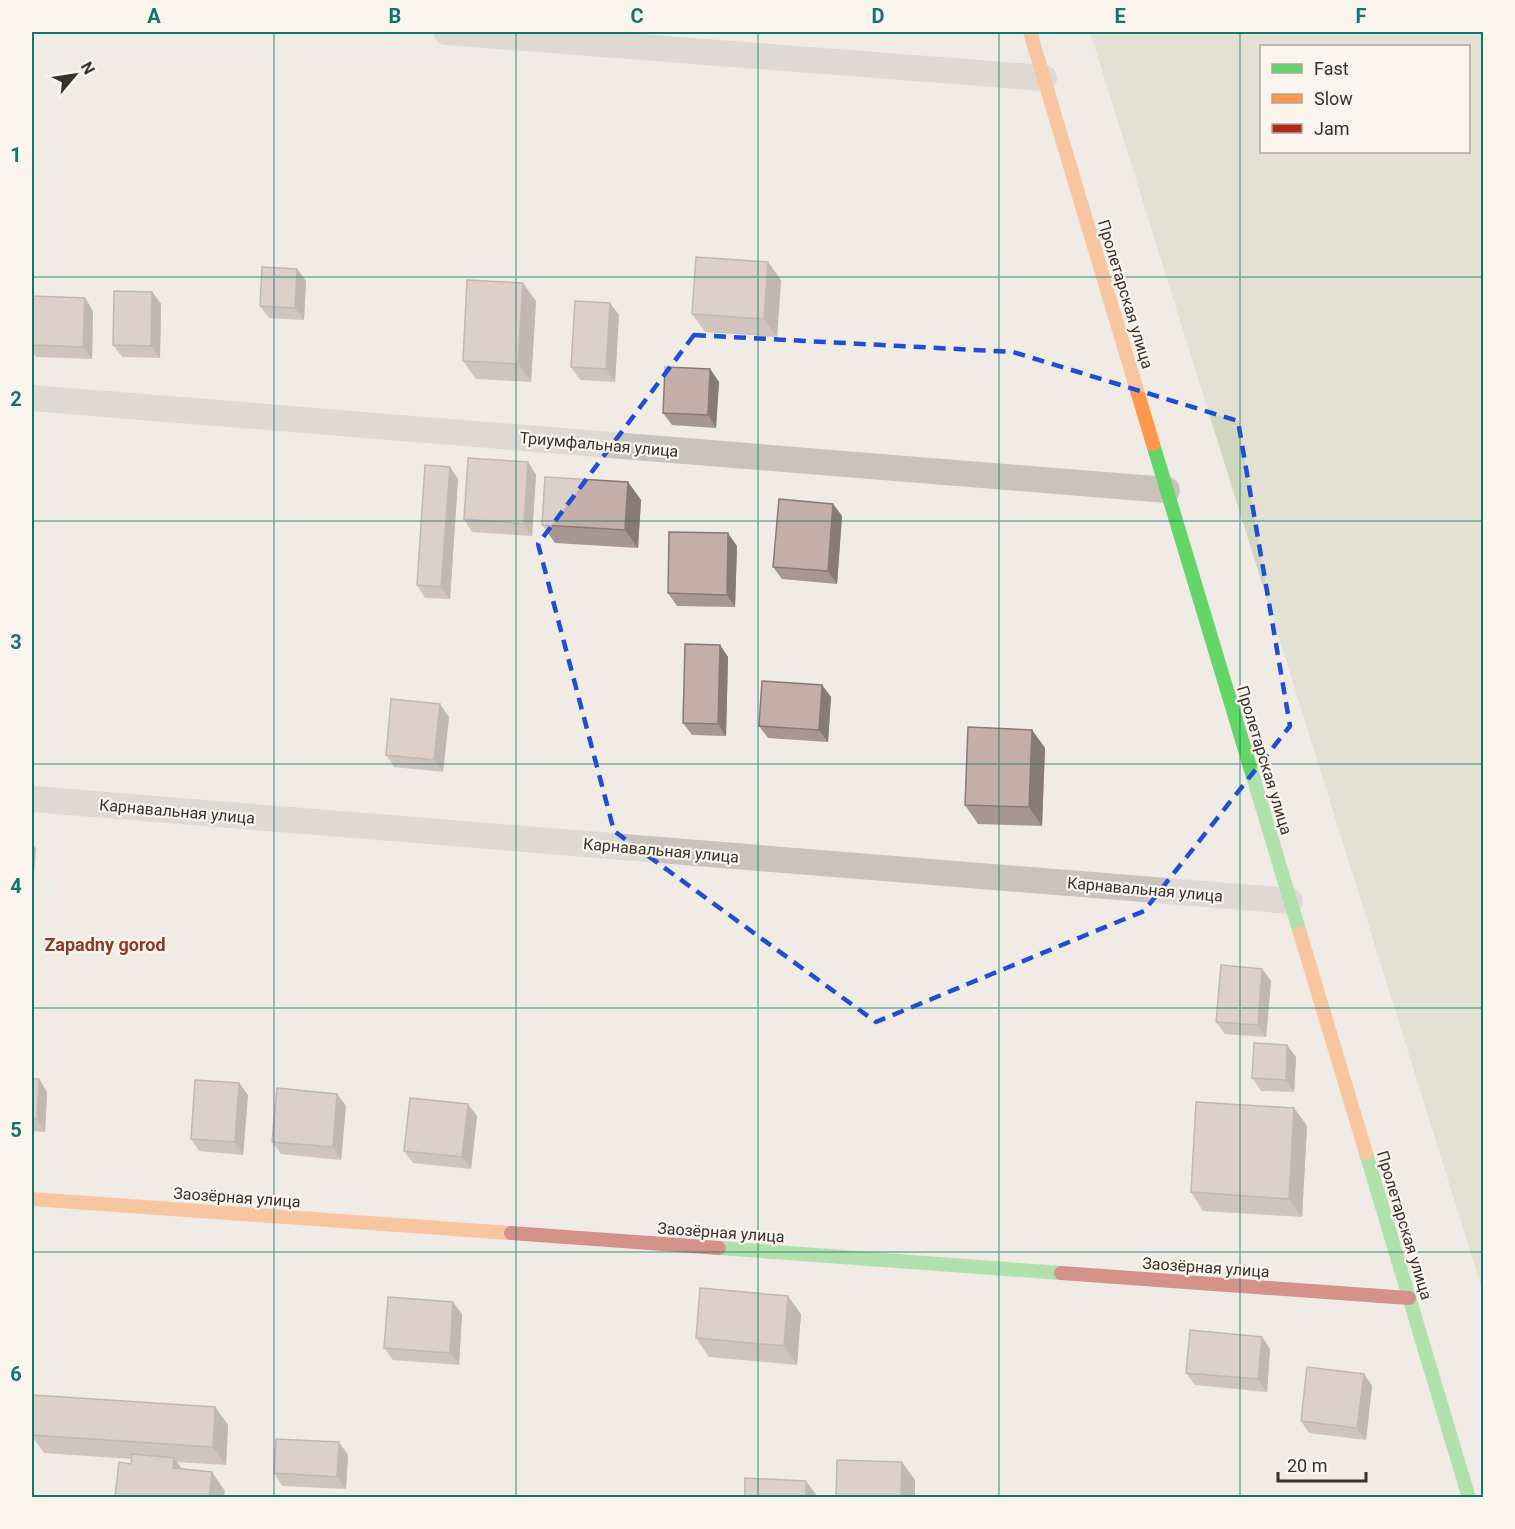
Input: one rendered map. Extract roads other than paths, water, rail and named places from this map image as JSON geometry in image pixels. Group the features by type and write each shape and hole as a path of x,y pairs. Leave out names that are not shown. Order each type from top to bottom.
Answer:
{"street":[{"path":"446,32 1044,78"},
{"name":"Пролетарская улица","path":"1030,32 1469,1497"},
{"name":"Триумфальная улица","path":"32,398 1167,490"},
{"name":"Карнавальная улица","path":"32,799 1290,901"},
{"name":"Заозёрная улица","path":"32,1199 1409,1298"}],"district":[{"name":"Zapadny gorod","path":"105,945"}]}
